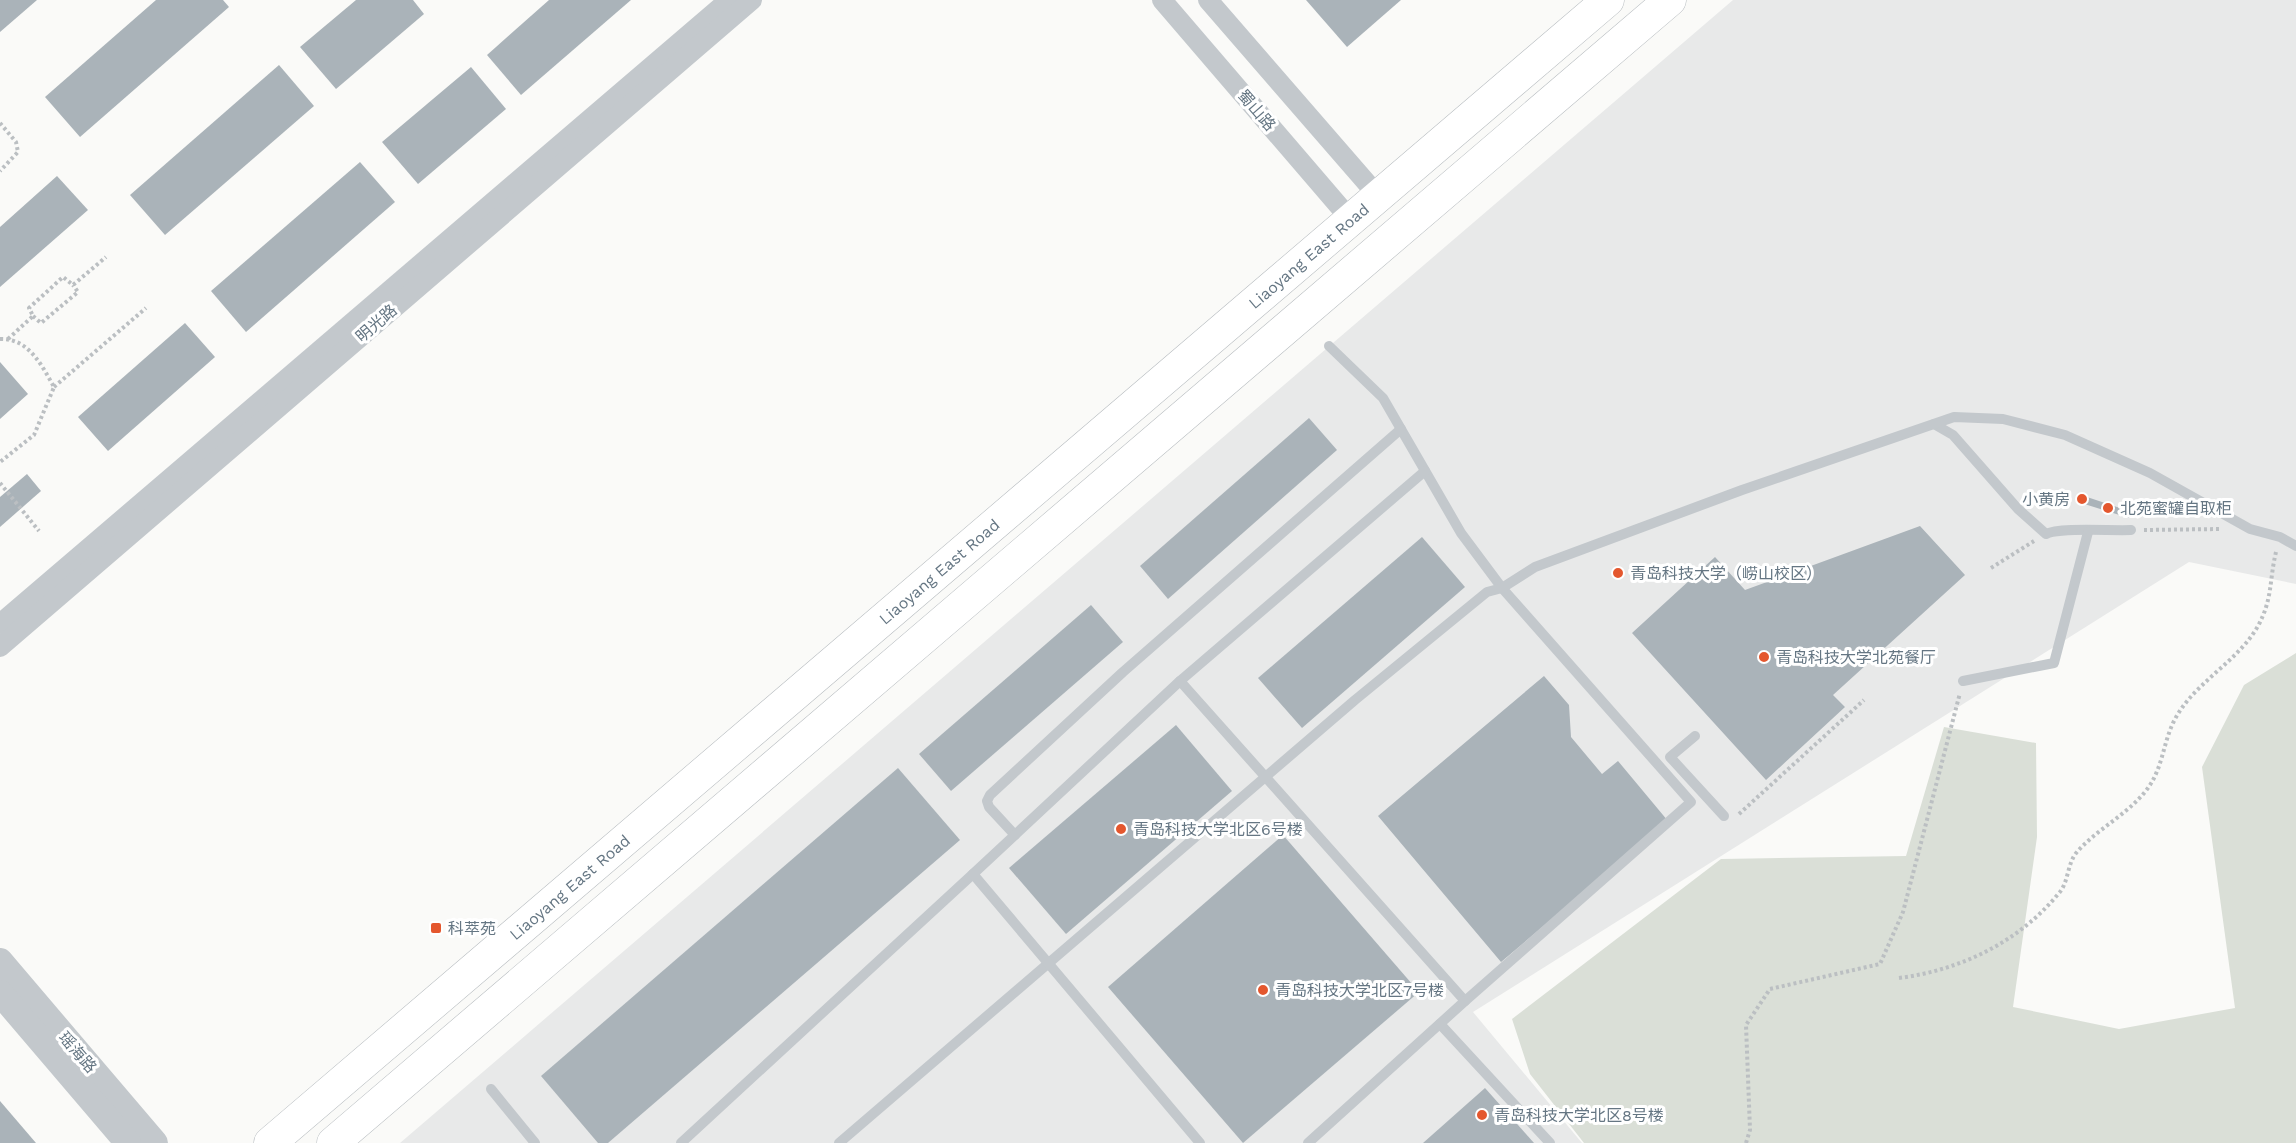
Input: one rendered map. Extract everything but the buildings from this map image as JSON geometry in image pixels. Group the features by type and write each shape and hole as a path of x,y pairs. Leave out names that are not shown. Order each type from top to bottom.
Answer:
{"main road":[{"name":"Liaoyang East Road","path":"270,1143 1608,0"},
{"path":"333,1143 1670,0"}],"street":[{"name":"明光路","path":"0,624 729,0"},
{"name":"明光路","path":"0,647 752,0"},
{"name":"蜀山路","path":"1162,0 1351,220"},
{"path":"1208,0 1378,197"},
{"name":"瑶海路","path":"0,961 155,1143"},
{"name":"瑶海路","path":"0,993 128,1143"}],"lane":[{"path":"1308,1143 1465,1000 1691,802 1502,588 1461,532 1383,398 1329,346"},
{"path":"839,1143 1487,591 1502,588 1536,567 1742,490 1954,417 2003,419 2065,435 2150,473 2250,529 2280,537 2296,546"},
{"path":"1934,424 1953,435 2018,509 2046,534 2055,530 2088,532 2131,530"},
{"path":"1015,835 989,807 990,795 1123,672 1401,429"},
{"path":"681,1143 1180,681 1425,471"},
{"path":"1963,681 2054,663 2088,532"},
{"path":"1180,681 1465,1000"},
{"path":"1695,736 1670,757 1724,816"},
{"path":"974,874 1200,1143"},
{"path":"1440,1024 1550,1143"},
{"path":"491,1089 535,1143"}],"path":[{"path":"0,123 16,142 18,152 0,171"},
{"path":"73,285 106,257"},
{"path":"63,277 78,292 41,322 33,316 29,308 63,277"},
{"path":"0,462 34,435 54,387 146,308"},
{"path":"8,339 33,316"},
{"path":"0,339 8,339 36,354 54,387"},
{"path":"0,483 39,531"},
{"path":"2131,530 2250,529"},
{"path":"1991,568 2046,534"},
{"path":"1899,978 1933,974 1962,964 2004,942 2038,916 2062,891 2074,854 2147,789 2161,765 2174,721 2203,683 2233,657 2257,628 2270,598 2271,570 2280,537"},
{"path":"1746,1143 1750,1130 1746,1025 1770,989 1881,964 1903,912 1963,681"},
{"path":"1724,816 1742,814 1864,700"}],"shaded area":[{"name":"青岛科技大学（崂山校区）","path":"1733,0 2296,0 2296,584 2189,562 1473,1012 1582,1143 400,1143"},
{"path":"2296,653 2296,1143 1584,1143 1530,1074 1512,1019 1721,859 1906,856 1944,727 2036,743 2037,837 2013,1007 2119,1029 2235,1008 2202,767 2244,685"}],"place":[{"name":"小黄房","path":"2082,499"},
{"name":"北苑蜜罐自取柜","path":"2108,508"},
{"name":"青岛科技大学（崂山校区）","path":"1618,573"},
{"name":"青岛科技大学北苑餐厅","path":"1764,657"},
{"name":"青岛科技大学北区6号楼","path":"1121,829"},
{"name":"科萃苑","path":"436,928"},
{"name":"青岛科技大学北区7号楼","path":"1263,990"},
{"name":"青岛科技大学北区8号楼","path":"1482,1115"}]}
